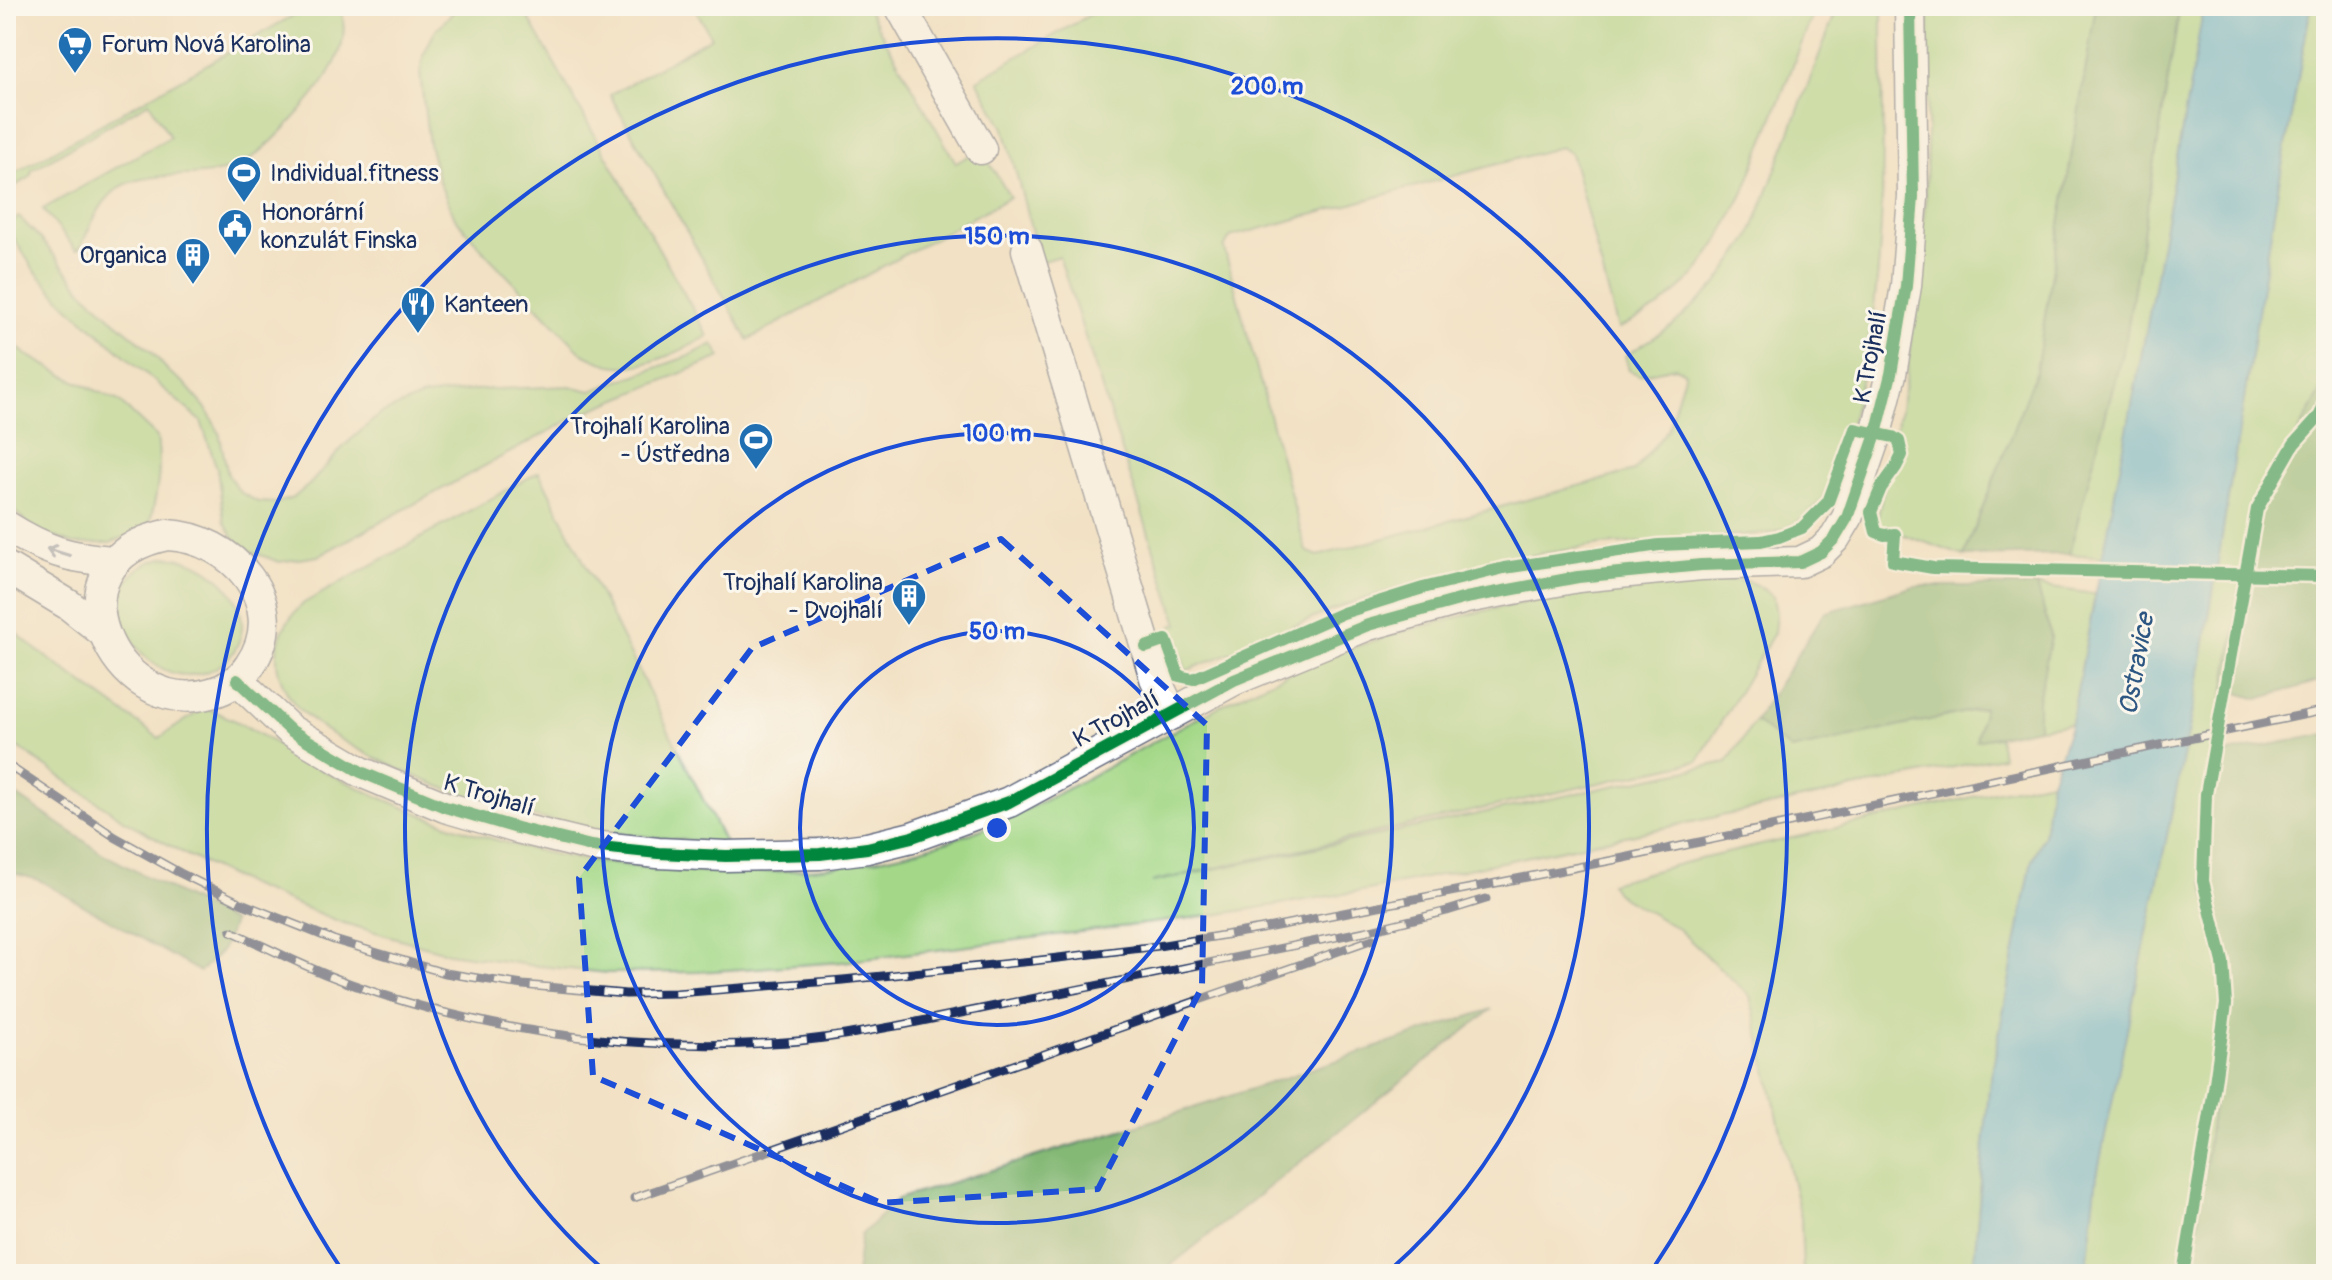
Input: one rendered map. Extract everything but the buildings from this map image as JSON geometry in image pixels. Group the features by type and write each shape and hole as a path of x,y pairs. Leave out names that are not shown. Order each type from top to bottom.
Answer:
{"street":[{"path":"900,6 981,149"},
{"name":"K Trojhalí","path":"237,680 290,730 361,772 445,807 591,846 726,856 820,854 867,848 912,837 1009,802 1234,680 1368,625 1521,586 1635,570 1800,562 1821,552 1835,538 1847,518 1876,434 1899,331 1913,197 1910,6"},
{"path":"1027,250 1155,678 1172,714"},
{"path":"6,526 30,541 64,555 116,561"},
{"path":"6,567 69,605 103,632 119,659 148,685 182,696 210,694 237,680 255,657 264,630 264,616 255,588 237,565 214,547 196,539 167,535 138,543 116,561 107,574 99,603 103,632"}],"highlighted area":[{"path":"1001,539 1207,725 1202,987 1098,1189 881,1203 593,1076 579,878 752,648"}],"green space":[{"path":"310,6 341,7 344,30 339,54 323,83 296,117 265,147 238,166 209,173 145,178 119,188 101,207 80,248 76,250 43,209 170,137 149,102 32,170 30,177 6,191 6,178"},
{"path":"465,6 522,6 708,336 677,352 629,366 605,363 583,354 455,218 439,182 429,144 420,75 423,56 435,31 452,13"},
{"path":"694,6 866,6 956,163 981,149 1010,197 748,340 610,95 711,37"},
{"path":"1105,6 1816,6 1743,194 1717,243 1695,275 1659,307 1618,329 1571,153 1560,147 1230,237 1224,248 1306,551 1318,556 1634,471 1668,429 1685,372 1675,367 1639,375 1629,370 1625,356 1672,326 1715,286 1750,237 1838,6 1882,6 1883,174 1877,285 1858,394 1842,449 1822,500 1802,519 1772,533 1602,545 1462,570 1350,603 1186,671 1172,626 1178,624 1059,256 1040,262 1004,128 977,80"},
{"path":"1929,6 2096,6 2036,371 1964,556 1876,525 1907,375 1926,196"},
{"path":"2096,6 2180,6 2126,337 2069,554 1964,556 2036,371"},
{"path":"2180,6 2204,6 2104,557 2069,554 2126,337"},
{"path":"2311,6 2326,6 2326,382 2257,509 2206,794 2203,881 2223,962 2226,1004 2191,1274 2086,1274 2097,1175 2198,685 2277,194"},
{"path":"19,217 83,291 151,351 205,407 219,432 228,475 240,492 258,502 276,503 293,498 380,414 423,396 570,386 591,391 689,356 713,344 721,357 581,414 318,556 279,562 250,551 235,540 224,521 217,469 201,421 66,305 34,270 10,232 6,235 6,225"},
{"path":"6,336 25,354 119,401 157,437 158,482 149,527 110,543 74,544 36,530 6,504"},
{"path":"2326,382 2326,679 2258,699 2225,689 2257,509"},
{"path":"539,472 725,843 581,827 473,798 377,759 345,742 300,710 286,691 277,664 278,644 290,618 304,603"},
{"path":"168,557 185,560 216,576 237,603 242,619 241,636 233,653 207,672 178,674 156,665 138,649 126,628 122,605 126,584 141,567"},
{"path":"1714,579 1739,580 1759,586 1773,597 1776,614 1774,633 1698,761 1152,882 1727,762 1755,721 1791,750 1985,708 1976,740 1999,737 2002,757 1368,890 1215,915 842,962 698,972 608,973 449,953 340,922 249,885 125,821 6,739 6,624 35,649 159,738 204,708 234,720 318,768 379,797 508,843 574,858 630,866 686,871 798,870 909,852 1015,815 1249,692 1330,656 1376,640 1471,614 1567,595"},
{"path":"1915,586 2037,586 2051,636 2038,700 2038,728 1976,741 1984,708 1791,750 1755,721 1824,613"},
{"path":"2037,586 2095,594 2071,723 2038,728 2038,700 2051,636"},
{"path":"2326,734 2326,1274 2191,1274 2226,1004 2223,962 2203,881 2206,794 2213,756"},
{"path":"2051,781 2044,835 2032,860 1989,1088 1973,1274 1803,1274 1801,1218 1750,996 1678,929 1617,894 1610,883 1687,862"},
{"path":"6,788 105,855 233,922 223,949 200,972 39,880 6,871"},
{"path":"1492,1009 1160,1274 856,1274 861,1235 898,1199 1206,1104"}],"water":[{"name":"Ostravice","path":"2204,6 2311,6 2277,194 2198,685 2097,1175 2086,1274 1973,1274 1989,1088 2032,860 2044,835 2051,781 2071,723"}],"railway":[{"path":"6,764 115,837 180,873 241,903 334,940 445,973 523,985 626,994 677,993 1033,961 1158,946 1261,929 1624,858 2326,710"},
{"path":"231,931 313,969 433,1010 544,1032 600,1039 713,1045 803,1040 902,1025 1366,931 1486,899"},
{"path":"634,1198 1373,939"}],"cycle path":[{"path":"237,680 290,730 361,772 445,807 591,846 726,856 820,854 867,848 912,837 1009,802 1234,680 1368,625 1466,598 1578,577 1701,565 1800,562 1821,552 1835,538 1847,518 1876,434 1891,374 1906,286 1913,197 1910,6"},
{"path":"2183,1274 2226,1004 2223,962 2203,881 2206,794 2257,509 2294,444 2320,415 2326,399"},
{"path":"1146,647 1166,640 1179,676 1193,679 1343,613 1423,588 1504,568 1659,545 1761,541 1779,537 1802,528 1828,502 1855,429 1899,441 1902,455 1881,488 1871,512 1876,532 1895,534 1893,561 1933,568 2326,576"}],"place":[{"name":"Forum Nová Karolina","path":"75,75"},
{"name":"Individual.fitness","path":"244,204"},
{"name":"Honorární konzulát Finska","path":"235,257"},
{"name":"Organica","path":"193,286"},
{"name":"Kanteen","path":"418,335"},
{"name":"Trojhalí Karolina - Ústředna","path":"756,471"},
{"name":"Trojhalí Karolina - Dvojhalí","path":"909,627"}]}
